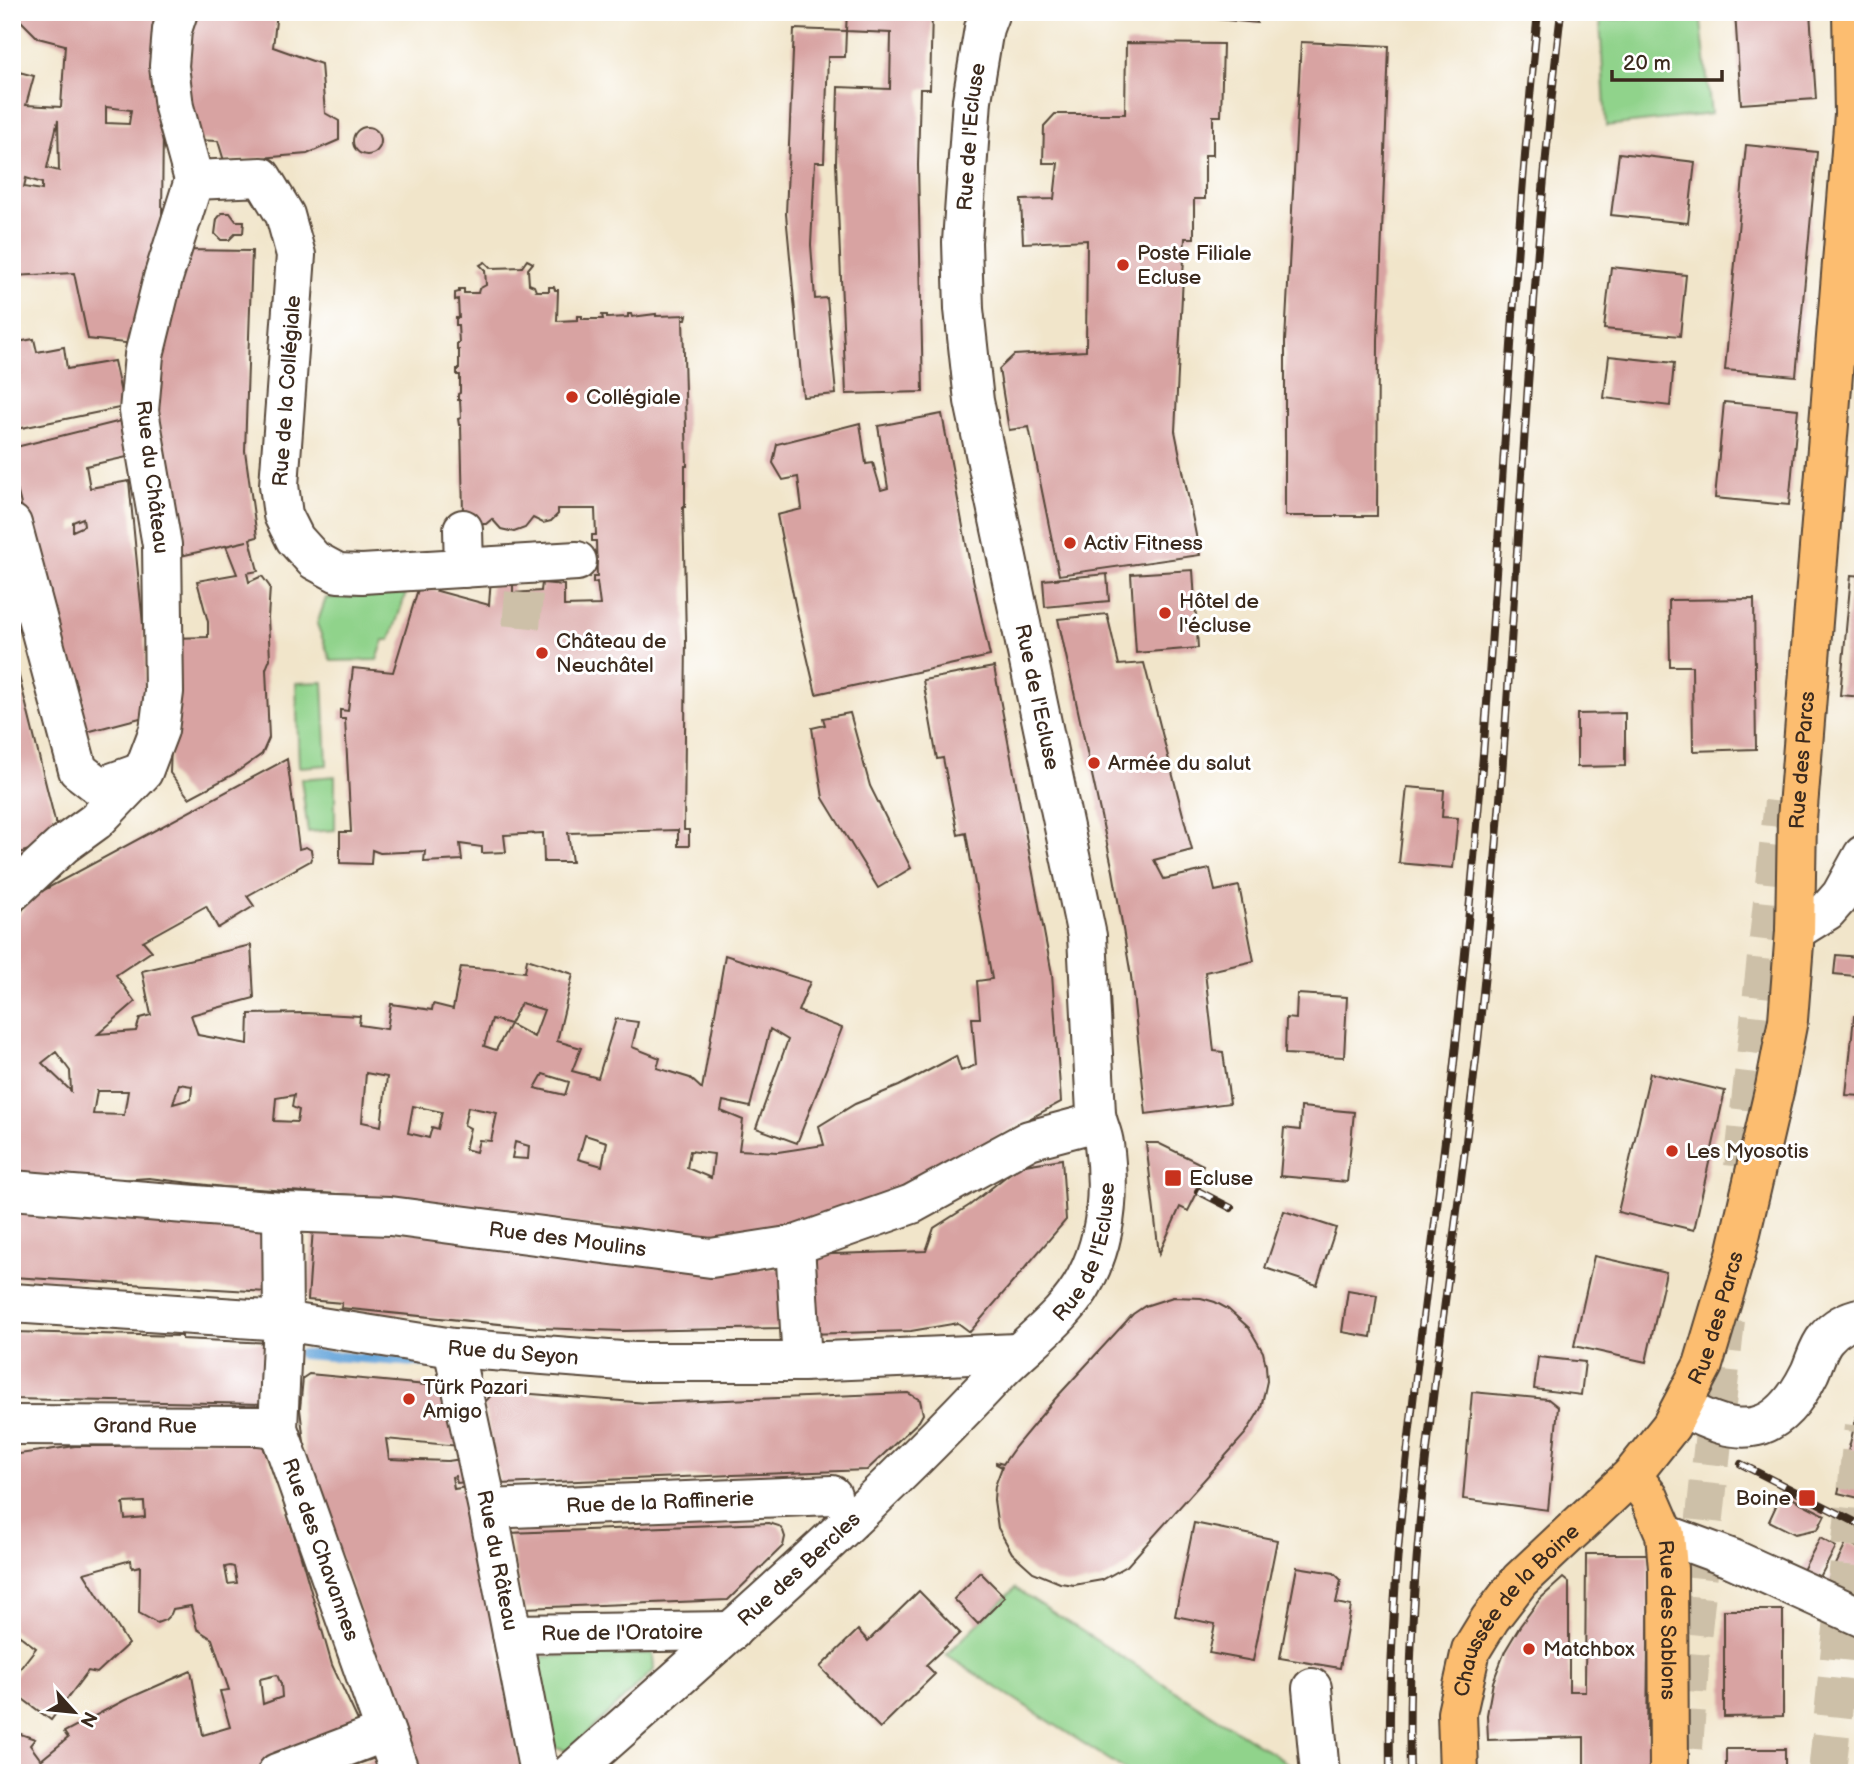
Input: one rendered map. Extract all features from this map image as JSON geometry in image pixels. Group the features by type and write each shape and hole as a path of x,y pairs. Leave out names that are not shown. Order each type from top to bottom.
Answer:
{"main road":[{"name":"Rue des Parcs","path":"1632,1475 1671,1426 1703,1365 1736,1254 1788,1020 1795,931 1798,807 1854,114 1853,12"},
{"name":"Rue des Sablons","path":"1632,1475 1649,1497 1665,1534 1668,1569 1669,1773"},
{"name":"Chaussée de la Boine","path":"1459,1773 1457,1713 1471,1650 1490,1619 1520,1580 1632,1475"}],"street":[{"path":"177,12 172,30 169,66 174,107 194,180"},
{"name":"Rue de l'Ecluse","path":"990,12 984,27 972,100 962,242 964,309 974,401 1087,936 1097,1122 1104,1140 1108,1194 1102,1233 1088,1276 1058,1316 1017,1353"},
{"name":"Rue de la Collégiale","path":"194,180 262,177 285,215 296,255 279,485 283,515 295,539 314,560 338,573 464,568 523,579 578,561"},
{"name":"Rue du Château","path":"12,892 63,845 96,821 143,772 159,730 164,692 162,545 139,411 144,355 163,278 194,180"},
{"path":"12,524 78,770 100,787 143,772"},
{"path":"463,529 464,568"},
{"path":"1795,931 1827,911 1841,895 1863,855"},
{"name":"Rue des Moulins","path":"12,1190 282,1212 390,1216 711,1258 795,1245 912,1204 1029,1140 1097,1122"},
{"name":"Rue des Chavannes","path":"282,1212 283,1321 278,1428 400,1773"},
{"path":"795,1245 802,1362"},
{"name":"Rue du Seyon","path":"12,1303 283,1321 453,1348 634,1362 802,1362 1017,1353"},
{"path":"1682,1407 1716,1424 1746,1428 1765,1423 1785,1412 1798,1394 1823,1340 1838,1325 1863,1317"},
{"name":"Rue du Râteau","path":"453,1348 512,1634 550,1770"},
{"name":"Rue des Bercles","path":"550,1770 732,1631 961,1413 1017,1353"},
{"name":"Grand Rue","path":"12,1425 278,1428"},
{"name":"Rue de la Raffinerie","path":"488,1509 777,1507 832,1495"},
{"path":"1665,1534 1733,1559 1863,1618"},
{"name":"Rue de l'Oratoire","path":"512,1634 732,1631"},
{"path":"1312,1688 1320,1773"},
{"path":"277,1773 385,1732"}],"green space":[{"path":"1663,12 1700,12 1711,114 1606,126 1600,20 1663,15"},
{"path":"406,593 390,640 384,640 377,660 331,661 317,624 326,598"},
{"path":"323,682 327,765 299,767 296,683"},
{"path":"335,776 335,830 308,832 301,779"},
{"path":"1015,1588 1298,1770 1298,1773 1130,1773 946,1655"},
{"path":"653,1653 654,1670 568,1751 551,1747 533,1657"}],"building":[{"path":"15,12 159,12 163,126 162,216 134,344 88,339 74,273 12,276 12,70 34,76 26,105 61,107 65,45 38,38","holes":["106,107 131,110 129,124 106,123","58,120 59,171 47,168","26,178 42,183 42,190 24,187"]},
{"path":"193,12 277,12 273,47 321,64 325,113 339,121 339,140 307,154 224,161 218,141 195,140 175,89"},
{"path":"847,12 932,12 930,89 920,89 918,165 923,392 846,394 836,163 838,87 890,89 891,33 846,31"},
{"path":"1257,12 1257,23 1164,14"},
{"path":"1735,12 1810,12 1816,99 1741,104"},
{"path":"794,29 846,31 845,57 828,57 824,162 815,162 811,245 815,299 827,298 836,394 803,397 786,214"},
{"path":"1301,42 1389,46 1378,340 1377,516 1285,516 1285,341"},
{"path":"1126,43 1223,44 1221,116 1213,116 1213,155 1205,155 1205,199 1194,199 1194,238 1185,238 1175,431 1200,555 1059,575 1029,427 1009,430 999,369 1014,355 1086,351 1087,240 1023,243 1021,200 1054,199 1058,163 1043,163 1044,126 1055,114 1125,114"},
{"path":"367,127 377,131 381,141 377,151 367,155 357,151 353,141 357,131"},
{"path":"1746,145 1817,152 1796,376 1725,370"},
{"path":"1619,153 1695,162 1688,223 1611,215"},
{"path":"222,213 230,213 236,221 244,221 243,233 236,233 229,240 221,240 215,234 217,219"},
{"path":"181,250 252,251 245,451 257,537 250,539 258,571 247,573 249,582 262,576 270,587 270,659 266,669 269,738 262,754 234,774 189,798 170,773 175,638 208,637 208,622 197,581 237,574 226,546 247,541 176,557 153,385"},
{"name":"Château de Neuchâtel","path":"527,260 533,263 528,269 529,284 534,286 536,291 549,291 549,287 558,290 557,321 578,320 578,316 582,316 582,319 603,319 602,315 607,315 607,318 628,317 628,314 632,317 656,314 687,315 686,319 683,319 687,466 683,507 686,637 684,830 689,830 689,846 678,846 678,830 568,833 572,862 544,862 543,833 504,835 506,852 482,853 482,847 460,844 462,860 424,862 425,851 380,853 372,850 371,864 340,863 340,832 351,832 345,719 340,719 340,710 348,711 353,668 393,672 419,586 489,605 491,577 513,581 513,593 541,591 542,583 564,585 564,606 600,605 597,582 593,583 593,577 597,577 596,541 592,541 592,535 596,535 595,509 558,509 558,514 551,521 543,523 533,518 525,528 514,532 501,529 492,519 486,524 477,524 463,512 461,425 458,419 461,418 458,400 460,375 457,375 459,343 456,318 459,318 455,293 464,289 464,293 478,293 479,289 486,285 485,270 480,265 485,262 491,268 522,267"},
{"path":"1611,267 1686,275 1680,336 1604,329"},
{"path":"34,339 37,352 64,347 67,369 114,361 124,407 12,430 12,343"},
{"path":"1609,356 1674,363 1670,406 1604,398"},
{"path":"1724,402 1798,409 1789,505 1715,498"},
{"path":"942,414 990,656 816,694 777,515 802,509 798,477 783,480 773,463 777,444 860,423 866,464 873,463 881,490 888,488 878,426"},
{"path":"121,421 127,457 86,466 90,488 129,481 146,656 144,717 79,734 12,469 12,448","holes":["83,518 84,526 73,531 73,522"]},
{"path":"1193,570 1198,648 1136,653 1131,574"},
{"path":"1107,574 1109,601 1045,607 1043,580"},
{"path":"1851,575 1863,576 1863,697 1840,695"},
{"path":"1754,599 1756,749 1693,751 1692,666 1670,666 1669,600"},
{"path":"1107,614 1119,665 1144,663 1192,850 1154,860 1164,879 1210,869 1215,891 1239,886 1254,961 1205,972 1214,1051 1223,1052 1230,1103 1146,1114 1131,976 1113,871 1058,619"},
{"path":"12,648 60,841 12,855"},
{"path":"994,667 1052,974 1061,1102 900,1188 778,1235 709,1241 352,1195 224,1187 149,1178 91,1182 12,1179 12,926 31,897 287,759 299,849 306,847 311,850 310,861 247,896 254,906 218,928 206,906 143,941 152,951 116,975 135,1002 98,1034 136,1031 140,1018 151,1015 142,971 251,945 254,998 191,1015 198,1035 248,1044 249,1014 360,1016 359,1025 387,1029 391,1004 432,1010 433,1004 453,1009 461,967 525,972 527,959 573,974 557,1041 581,1048 572,1071 598,1078 616,1019 638,1022 632,1047 660,1058 657,1068 690,1078 702,1089 725,955 810,982 798,1011 842,1028 797,1143 756,1128 788,1040 770,1029 750,1107 723,1101 721,1111 743,1120 739,1150 778,1152 824,1145 819,1126 855,1104 899,1086 956,1056 961,1071 976,1065 972,1018 980,1018 977,981 992,979 966,833 958,835 943,758 937,759 923,680","holes":["521,1003 544,1010 534,1037 510,1024","492,1019 510,1024 496,1050 484,1046","56,1052 70,1071 71,1091 42,1063","366,1073 387,1077 381,1126 362,1122","543,1074 569,1082 565,1095 535,1088","179,1084 192,1086 191,1099 173,1104","97,1091 128,1091 124,1115 93,1114","294,1095 292,1107 299,1110 297,1122 274,1121 276,1098","413,1106 442,1112 438,1129 432,1127 429,1138 408,1133","468,1107 497,1113 491,1141 479,1140 476,1152 465,1149 470,1128 464,1125","585,1135 607,1142 602,1166 578,1159","515,1142 529,1146 528,1159 512,1158","690,1151 714,1154 711,1178 687,1168"]},
{"path":"850,713 870,786 911,868 878,888 823,798 812,728 825,725 823,718"},
{"path":"1625,713 1625,766 1577,767 1577,714"},
{"path":"1407,787 1444,790 1442,817 1458,818 1453,868 1399,863"},
{"path":"1836,955 1858,957 1855,976 1834,974"},
{"path":"1297,994 1347,997 1344,1057 1285,1054 1286,1018 1296,1019"},
{"path":"1854,1016 1863,1017 1863,1096 1846,1095"},
{"name":"Les Myosotis","path":"1650,1073 1725,1091 1694,1230 1618,1212"},
{"path":"1301,1107 1354,1112 1347,1182 1280,1176 1284,1128 1300,1130"},
{"path":"1146,1143 1158,1143 1203,1165 1196,1179 1202,1182 1198,1191 1188,1211 1180,1207 1159,1254"},
{"path":"1062,1159 1066,1220 970,1332 958,1323 911,1331 807,1334 804,1255 926,1251 934,1228 970,1205 1019,1166"},
{"path":"12,1207 265,1220 267,1292 12,1277"},
{"path":"1284,1211 1336,1228 1317,1285 1265,1268"},
{"path":"313,1228 450,1235 628,1259 783,1269 784,1328 622,1331 539,1328 341,1308 342,1303 308,1300"},
{"path":"1594,1256 1666,1272 1646,1362 1574,1346"},
{"path":"1348,1290 1377,1295 1371,1337 1342,1332"},
{"path":"1173,1297 1201,1298 1215,1302 1228,1309 1249,1328 1263,1352 1266,1366 1267,1381 1261,1408 1246,1433 1127,1566 1102,1580 1074,1585 1060,1583 1033,1572 1012,1553 998,1528 994,1500 995,1486 1002,1467 996,1462 1003,1464 1055,1399 1133,1314 1145,1306"},
{"path":"12,1332 182,1336 182,1339 272,1343 268,1404 12,1399"},
{"path":"1538,1357 1585,1362 1581,1395 1534,1389"},
{"path":"309,1374 447,1387 459,1446 386,1439 389,1459 462,1459 466,1482 457,1483 455,1476 452,1477 454,1489 467,1487 522,1773 417,1773 306,1459 300,1409 303,1378"},
{"path":"495,1391 647,1403 908,1393 920,1400 923,1414 919,1421 867,1470 500,1484 484,1403"},
{"path":"1472,1392 1548,1399 1558,1407 1548,1510 1463,1499"},
{"path":"1863,1394 1863,1499 1838,1493"},
{"path":"259,1436 300,1553 332,1665 359,1723 247,1773 12,1773 12,1731 35,1739 30,1745 41,1760 68,1738 64,1732 125,1700 191,1671 203,1735 230,1727 220,1691 229,1690 212,1639 197,1629 191,1606 173,1609 165,1620 157,1623 139,1613 140,1566 132,1568 131,1560 84,1573 128,1644 97,1673 88,1671 51,1720 12,1691 12,1679 36,1648 12,1630 12,1455 75,1446 115,1446","holes":["144,1502 145,1517 125,1519 123,1503","225,1567 234,1567 237,1583 228,1584","277,1675 282,1697 263,1704 260,1679"]},
{"path":"1782,1493 1825,1515 1818,1529 1795,1534 1769,1521"},
{"path":"769,1523 779,1526 783,1531 783,1546 728,1600 524,1608 509,1533"},
{"path":"1194,1523 1277,1540 1253,1661 1209,1653 1215,1624 1175,1616"},
{"path":"1820,1538 1836,1547 1819,1579 1803,1570"},
{"path":"1847,1542 1863,1550 1863,1598 1825,1587"},
{"path":"1586,1554 1649,1554 1647,1737 1651,1737 1651,1773 1584,1773 1584,1737 1488,1740 1487,1715 1493,1682 1505,1651 1540,1599 1563,1578 1569,1583 1569,1691 1585,1691"},
{"path":"1297,1567 1334,1573 1341,1580 1336,1603 1351,1606 1340,1668 1280,1658"},
{"path":"980,1572 1005,1597 978,1624 954,1599"},
{"path":"919,1591 960,1633 926,1665 935,1674 880,1728 820,1667 858,1630 868,1641"},
{"path":"1724,1610 1783,1610 1783,1716 1724,1717"},
{"path":"1726,1749 1785,1749 1785,1773 1726,1773"},
{"path":"381,1756 386,1773 335,1773 335,1772"}],"waterway":[{"path":"302,1354 432,1363"}],"tunnel":[{"path":"521,627 524,593"},
{"path":"1743,1167 1783,802"},
{"path":"1684,1748 1692,1639 1726,1320"},
{"path":"1827,1773 1863,1426"}],"railway":[{"path":"1390,1773 1391,1676 1404,1483 1450,1100 1476,833 1522,191 1538,12"},
{"path":"1410,1773 1410,1678 1423,1487 1470,1108 1493,888 1537,262 1561,12"},
{"path":"1198,1191 1231,1208"},
{"path":"1741,1464 1863,1526"}],"place":[{"name":"Poste Filiale Ecluse","path":"1123,265"},
{"name":"Collégiale","path":"572,397"},
{"name":"Activ Fitness","path":"1070,543"},
{"name":"Hôtel de l'écluse","path":"1165,613"},
{"name":"Château de Neuchâtel","path":"542,653"},
{"name":"Armée du salut","path":"1094,763"},
{"name":"Les Myosotis","path":"1672,1151"},
{"name":"Ecluse","path":"1173,1178"},
{"name":"Türk Pazari Amigo","path":"409,1399"},
{"name":"Boine","path":"1807,1498"},
{"name":"Matchbox","path":"1529,1649"}]}
